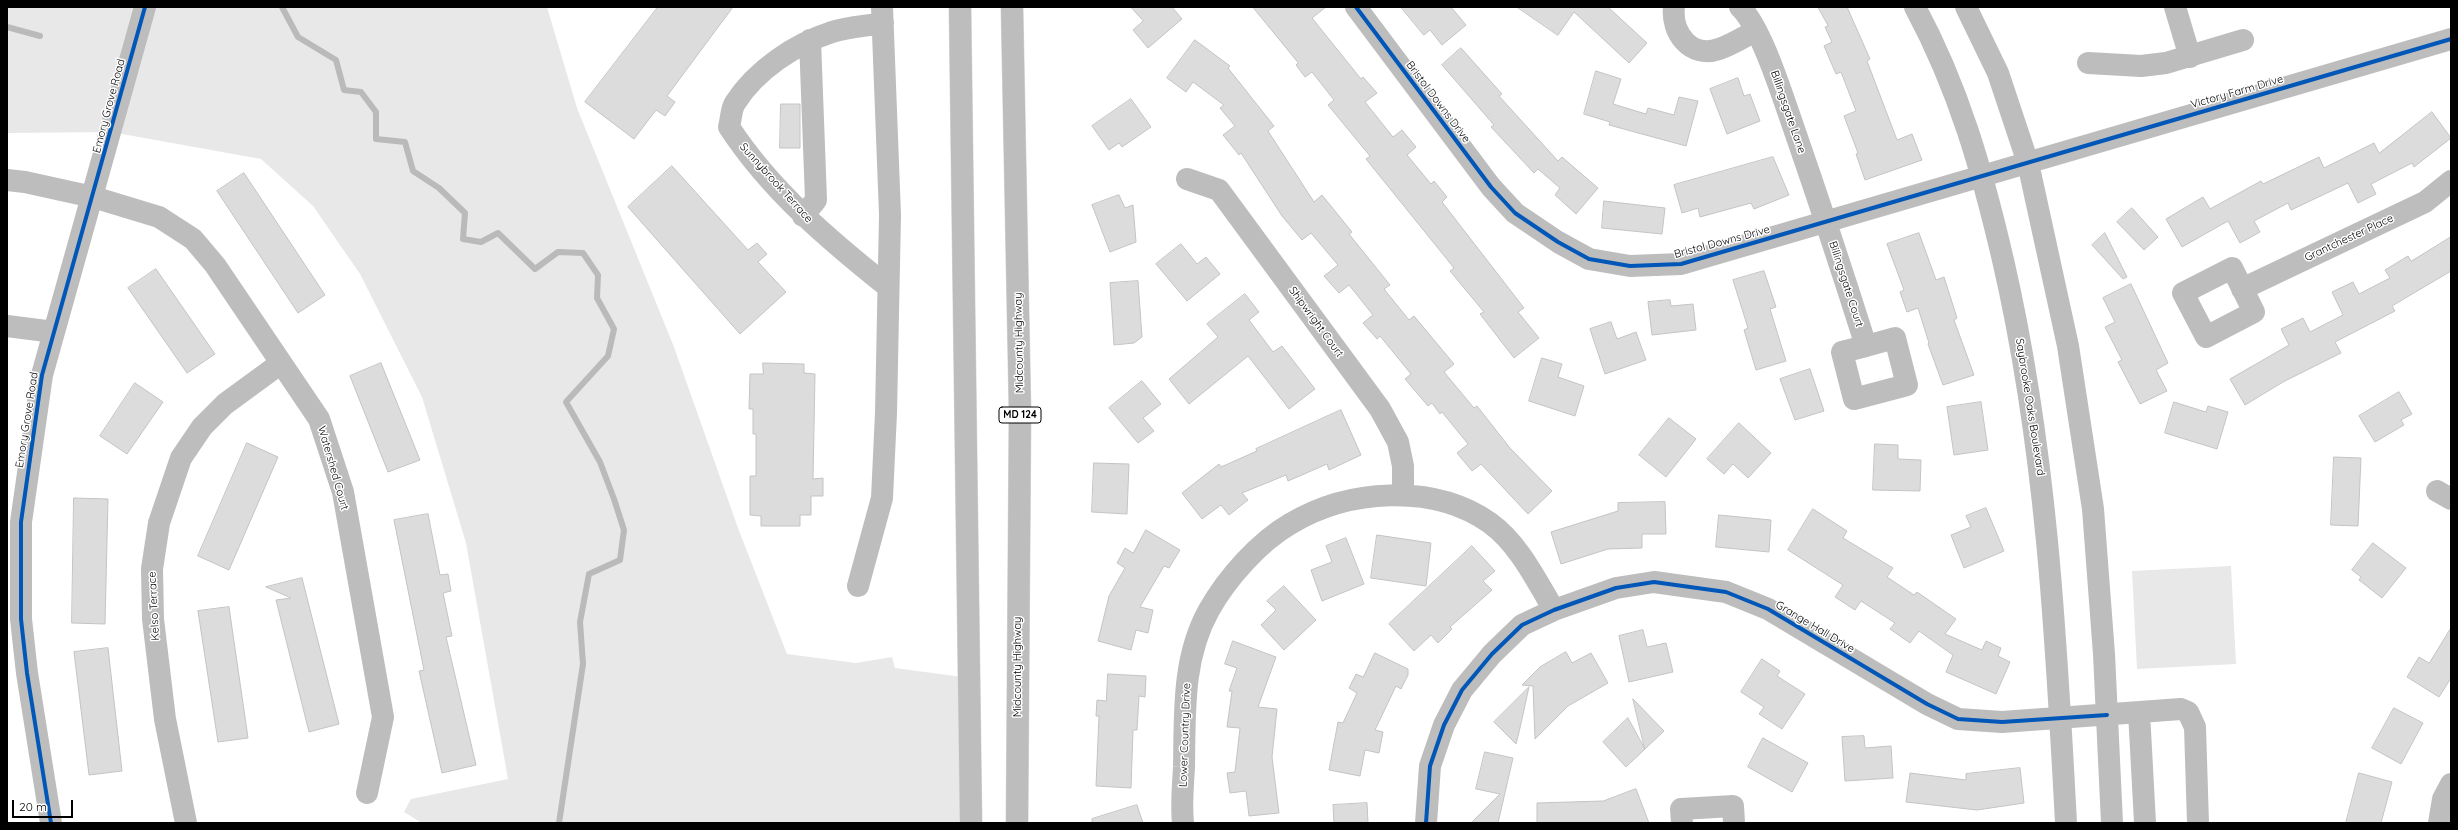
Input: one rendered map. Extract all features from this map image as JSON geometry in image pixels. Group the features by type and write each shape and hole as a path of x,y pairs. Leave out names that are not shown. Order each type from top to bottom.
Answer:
{"street":[{"name":"Emory Grove Road","path":"51,823 27,673 14,573 42,375 145,7"},
{"path":"960,7 970,823"},
{"name":"Midcounty Highway","path":"1012,7 1020,412 1017,823"},
{"name":"Bristol Downs Drive","path":"1356,7 1491,187 1515,213 1558,242 1589,259 1630,266 1680,264 1983,176"},
{"path":"1674,7 1673,18 1677,33 1687,45 1702,50 1718,50 1755,31"},
{"name":"Billingsgate Lane","path":"1740,7 1755,31 1774,69 1827,222"},
{"name":"Saybrooke Oaks Boulevard","path":"1915,7 1954,88 1983,176 2022,349 2034,416 2055,618 2066,823"},
{"path":"1966,7 1998,73 2028,163 2052,263 2081,418 2093,509 2107,714 2112,823"},
{"path":"2175,7 2190,57"},
{"name":"Sunnybrook Terrace","path":"858,586 882,498 886,413 890,215 882,15 810,40 754,78 734,104 729,127 747,154 803,216 888,287"},
{"name":"Victory Farm Drive","path":"1983,176 2451,39"},
{"path":"803,216 816,200 810,40"},
{"path":"2088,63 2141,66 2166,63 2243,40"},
{"name":"Shipwright Court","path":"1187,179 1219,190 1380,409 1398,442 1403,466 1404,494"},
{"name":"Watershed Court","path":"7,180 25,182 93,197 159,217 193,238 215,265 319,419 343,492 383,717 367,793"},
{"name":"Grantchester Place","path":"2242,289 2425,202 2451,181"},
{"name":"Billingsgate Court","path":"1827,222 1866,346"},
{"path":"7,326 54,332"},
{"name":"Kelso Terrace","path":"180,822 165,719 153,619 152,569 159,522 181,458 202,427 225,404 281,363"},
{"name":"Lower Country Drive","path":"1183,823 1185,687 1194,647 1210,610 1248,557 1290,524 1339,502 1404,494 1450,502 1490,523 1519,552 1554,610"},
{"name":"Grange Hall Drive","path":"1426,823 1430,766 1444,725 1462,690 1492,654 1522,625 1554,610 1616,588 1654,582 1726,592 1768,609 1927,704 1958,719 2002,722 2140,712 2181,710 2188,712 2195,727 2198,823"},
{"path":"2140,712 2145,823"},
{"path":"2438,823 2443,799 2451,784"},
{"path":"1682,823 1681,809 1734,806 1734,823"}],"shaded area":[{"path":"7,7 547,7 577,108 674,347 738,528 787,654 856,663 892,657 895,668 970,678 971,823 422,823 404,812 411,799 508,779 466,543 422,397 360,274 313,206 261,159 111,132 7,133"},
{"path":"2231,566 2236,664 2137,669 2132,571"}],"building":[{"path":"658,7 733,7 667,96 675,102 665,116 656,110 634,139 585,102"},
{"path":"1131,7 1172,7 1182,19 1148,48 1133,30 1143,21"},
{"path":"1253,7 1326,7 1312,18 1361,79 1363,77 1377,93 1365,102 1393,137 1402,130 1416,147 1407,155 1431,184 1434,181 1447,197 1442,202 1524,308 1518,312 1539,338 1514,358 1480,314 1484,312 1450,271 1454,268 1366,159 1370,156 1328,105 1334,100 1312,72 1305,77 1296,65 1298,63"},
{"path":"1401,7 1451,7 1466,25 1442,45 1430,30 1424,35"},
{"path":"1517,7 1608,7 1647,43 1629,63 1574,12 1558,35"},
{"path":"1818,7 1847,7 1870,59 1867,61 1897,140 1912,134 1922,160 1865,180 1856,154 1858,153 1844,116 1856,111 1841,72 1836,74 1824,46 1832,42 1825,27 1828,26"},
{"path":"1195,40 1230,66 1228,68 1274,126 1268,131 1314,202 1322,195 1352,232 1349,234 1390,285 1384,289 1409,320 1414,316 1454,364 1444,372 1474,408 1477,406 1510,448 1552,491 1528,514 1481,464 1472,471 1457,453 1468,444 1442,412 1440,414 1432,403 1428,406 1405,379 1411,374 1380,336 1377,339 1363,323 1373,315 1349,285 1339,293 1324,276 1338,265 1311,233 1302,240 1282,216 1241,153 1239,155 1223,135 1235,126 1220,108 1224,105 1193,82 1186,92 1167,78"},
{"path":"1461,48 1502,94 1499,96 1558,161 1562,157 1598,188 1576,214 1555,195 1560,188 1538,169 1534,173 1491,127 1494,125 1442,65"},
{"path":"1596,71 1621,79 1613,104 1646,114 1648,108 1674,115 1679,97 1698,101 1686,146 1609,125 1610,122 1584,114"},
{"path":"1738,78 1744,96 1750,94 1760,121 1727,134 1710,89"},
{"path":"1131,99 1151,127 1122,147 1119,143 1109,150 1092,126"},
{"path":"781,104 800,104 800,148 780,148"},
{"path":"2432,112 2451,138 2414,167 2412,163 2371,184 2376,194 2358,203 2348,183 2291,210 2288,203 2254,221 2260,232 2240,243 2228,221 2182,247 2166,219 2203,197 2210,209 2261,181 2263,184 2319,157 2324,168 2374,143 2379,153"},
{"path":"1773,157 1789,195 1754,209 1751,203 1700,217 1698,208 1682,213 1674,185"},
{"path":"672,166 748,250 757,243 767,254 758,262 786,292 740,334 628,207"},
{"path":"244,173 325,295 298,313 217,191"},
{"path":"1119,195 1125,208 1133,205 1136,242 1110,252 1092,205"},
{"path":"1604,201 1665,208 1662,234 1602,228"},
{"path":"2132,208 2158,237 2144,250 2117,222"},
{"path":"1919,233 1936,280 1944,277 1957,318 1954,320 1974,375 1943,385 1928,344 1929,343 1918,308 1907,312 1900,292 1904,290 1887,244"},
{"path":"2105,233 2127,277 2123,279 2092,245"},
{"path":"2451,237 2451,271 2392,306 2395,311 2335,342 2341,353 2283,382 2245,405 2230,379 2289,345 2281,329 2303,318 2310,332 2343,315 2332,292 2353,282 2359,294 2390,278 2385,270 2408,256 2411,261"},
{"path":"1181,244 1197,264 1206,257 1220,274 1187,301 1156,264"},
{"path":"156,269 215,354 187,373 128,288"},
{"path":"1764,271 1776,307 1770,309 1786,361 1756,370 1744,330 1748,328 1733,280"},
{"path":"1138,281 1142,337 1134,343 1114,345 1110,283"},
{"path":"2131,284 2168,363 2156,370 2167,391 2140,404 2118,362 2122,360 2105,327 2115,322 2103,298"},
{"path":"1245,294 1259,312 1249,320 1273,352 1282,346 1315,389 1289,409 1248,356 1189,404 1169,379 1218,337 1207,324"},
{"path":"1670,300 1671,306 1693,304 1696,330 1652,335 1648,302"},
{"path":"1611,322 1617,339 1636,332 1646,360 1605,374 1590,329"},
{"path":"1542,358 1562,364 1558,377 1584,386 1575,416 1529,401"},
{"path":"381,363 420,460 388,472 350,376"},
{"path":"763,363 804,364 804,373 815,374 813,479 823,478 823,496 811,496 811,515 800,515 800,526 761,526 761,516 750,515 750,476 756,476 756,434 753,434 753,409 749,409 750,374 763,374"},
{"path":"1810,369 1824,411 1795,420 1780,379"},
{"path":"1142,381 1161,404 1143,418 1154,431 1138,443 1109,408"},
{"path":"135,383 163,402 127,454 100,436"},
{"path":"2399,392 2412,414 2401,420 2404,425 2375,442 2359,416"},
{"path":"1981,402 1988,450 1954,455 1947,407"},
{"path":"2174,402 2206,412 2208,406 2228,412 2217,449 2165,433"},
{"path":"1341,410 1361,455 1329,470 1327,464 1288,481 1286,475 1242,493 1248,500 1229,515 1221,505 1202,519 1182,493 1219,464 1221,467 1257,451 1256,449"},
{"path":"1669,418 1696,439 1666,477 1639,455"},
{"path":"1739,423 1771,453 1748,478 1733,464 1724,474 1707,459"},
{"path":"247,443 278,457 229,570 198,556"},
{"path":"1875,444 1898,445 1898,459 1921,460 1920,491 1873,490"},
{"path":"2334,457 2361,458 2358,526 2331,525"},
{"path":"1094,463 1129,464 1127,514 1092,512"},
{"path":"74,498 108,499 105,624 72,623"},
{"path":"1665,502 1666,534 1642,534 1642,548 1608,549 1561,564 1551,532 1618,511 1618,503"},
{"path":"1986,508 2004,551 1964,568 1951,535 1971,527 1966,516"},
{"path":"1813,509 1847,531 1843,538 1893,568 1887,577 1914,595 1917,592 1956,619 1945,634 1982,650 1986,641 2001,648 1998,656 2010,662 1996,694 1946,672 1953,655 1919,631 1910,643 1890,629 1895,623 1861,601 1855,610 1835,597 1843,585 1788,550"},
{"path":"428,514 440,575 448,574 451,591 443,593 452,636 446,637 476,765 442,773 419,671 424,670 394,520"},
{"path":"1719,515 1771,520 1769,552 1716,547"},
{"path":"1146,530 1180,550 1169,568 1164,566 1140,607 1153,610 1148,633 1136,630 1131,650 1098,641 1109,596 1125,568 1117,563 1125,548 1133,553"},
{"path":"1377,535 1431,543 1426,586 1371,578"},
{"path":"1346,538 1364,584 1322,601 1311,570 1332,562 1326,546"},
{"path":"2373,543 2406,568 2382,598 2359,580 2361,577 2352,570"},
{"path":"1472,546 1495,571 1483,581 1492,590 1450,627 1452,629 1438,643 1431,635 1414,651 1389,624"},
{"path":"302,578 339,724 309,732 276,600 291,598 266,587"},
{"path":"1284,586 1316,620 1284,650 1261,625 1276,610 1267,601"},
{"path":"229,607 248,738 218,742 198,611"},
{"path":"2451,628 2451,678 2439,697 2407,677 2419,657 2429,663"},
{"path":"1643,630 1647,647 1666,643 1673,672 1629,682 1619,636"},
{"path":"1233,641 1276,657 1258,707 1277,709 1272,757 1279,813 1249,816 1246,791 1230,793 1227,773 1235,772 1240,728 1227,727 1232,691 1229,691 1237,668 1225,664"},
{"path":"108,648 122,771 89,775 74,652"},
{"path":"1566,652 1572,663 1591,653 1608,683 1568,706 1535,739 1533,686 1522,685 1540,667"},
{"path":"1375,653 1408,669 1408,675 1401,689 1396,686 1375,730 1383,732 1379,753 1365,750 1360,776 1329,770 1338,722 1343,723 1357,693 1349,688 1356,674 1363,677"},
{"path":"1762,659 1780,671 1777,676 1805,694 1782,729 1759,714 1764,707 1741,692"},
{"path":"1108,674 1146,676 1145,697 1139,696 1137,730 1133,730 1131,788 1096,786 1099,716 1096,716 1097,700 1106,701"},
{"path":"1529,687 1520,728 1516,744 1494,722"},
{"path":"1633,699 1664,731 1645,749"},
{"path":"2394,708 2423,723 2401,764 2372,748"},
{"path":"1628,718 1645,749 1626,767 1603,742"},
{"path":"1864,736 1865,748 1891,746 1893,778 1845,781 1842,737"},
{"path":"1763,738 1808,763 1792,792 1748,767"},
{"path":"1485,752 1513,758 1498,823 1471,823 1500,794 1476,789"},
{"path":"2020,768 2024,803 1977,810 1906,802 1910,773 1966,780 1966,774"},
{"path":"2359,773 2392,782 2381,823 2346,823"},
{"path":"1636,789 1649,823 1537,823 1537,803 1603,801"},
{"path":"1367,803 1368,823 1334,823 1333,805"},
{"path":"1137,805 1143,823 1092,823 1092,819"}],"waterway":[{"path":"282,7 298,37 336,60 344,90 361,92 376,112 376,139 405,142 413,171 439,188 465,213 463,239 481,242 498,233 535,269 558,252 583,253 598,275 597,298 614,329 608,356 566,402 600,462 624,530 620,560 589,574 580,622 583,664 559,823"},
{"path":"7,27 40,36"}],"cycle path":[{"path":"51,823 27,673 21,619 21,522 42,375 145,7"},
{"path":"1356,7 1491,187 1515,213 1558,242 1589,259 1630,266 1681,264 2451,39"},
{"path":"1426,823 1430,766 1444,725 1462,690 1492,654 1522,625 1554,610 1616,588 1654,582 1726,592 1768,609 1927,704 1958,719 2002,722 2107,715"}]}
